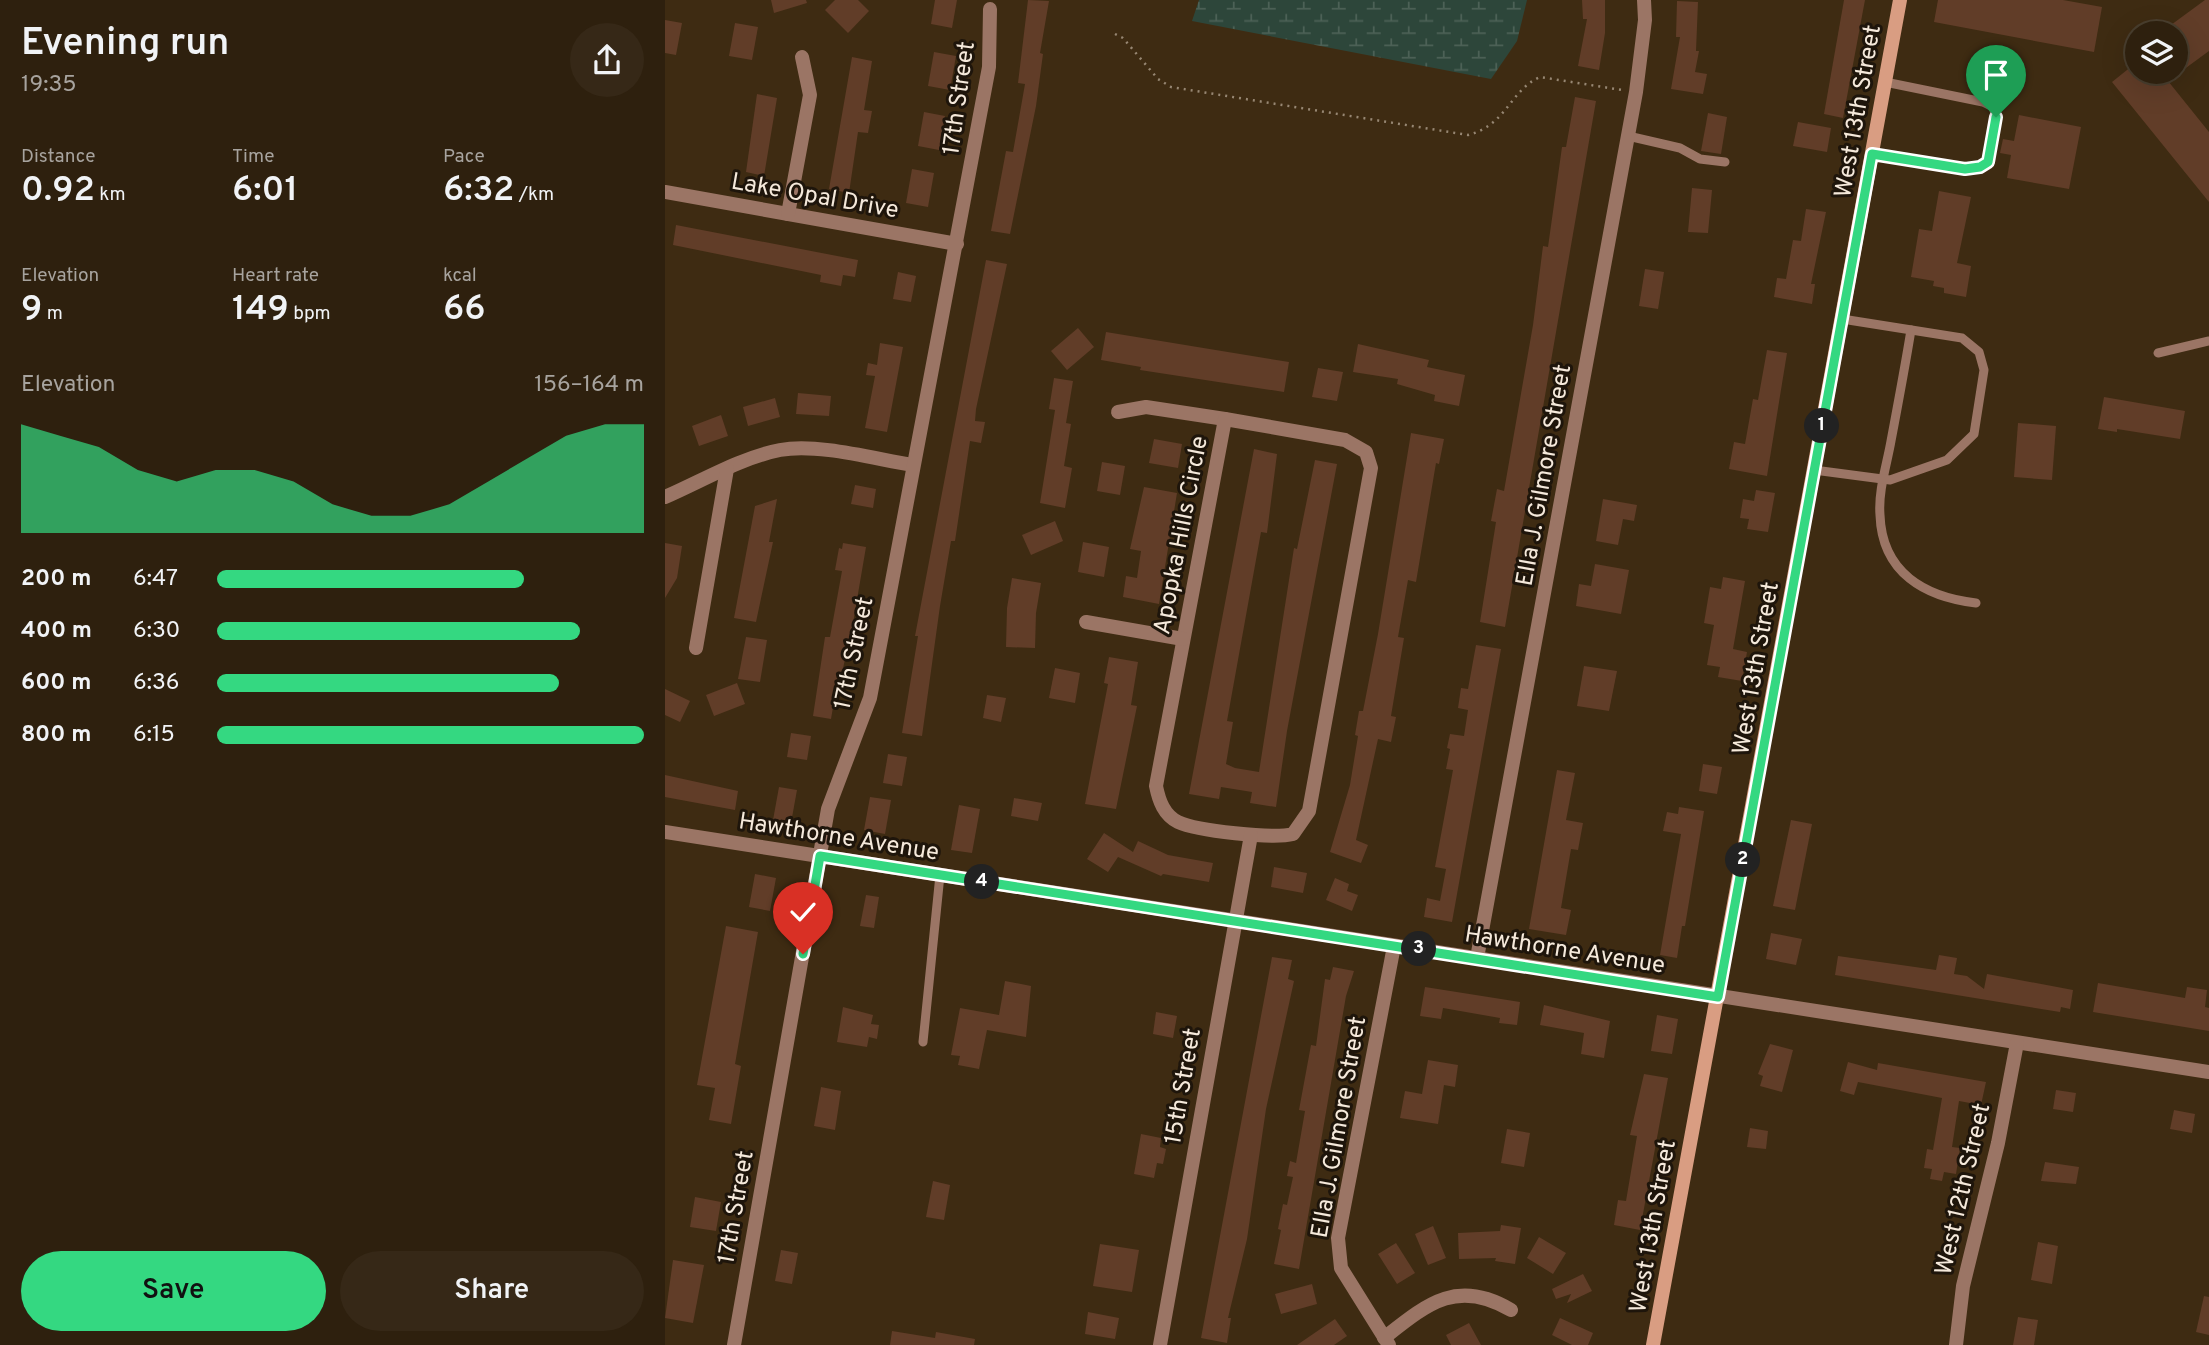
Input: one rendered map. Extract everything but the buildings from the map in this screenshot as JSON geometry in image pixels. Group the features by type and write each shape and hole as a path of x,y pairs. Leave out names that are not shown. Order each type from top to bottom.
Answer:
{"street":[{"name":"Ella J. Gilmore Street","path":"1477,958 1636,92 1645,20 1644,0"},
{"name":"West 13th Street","path":"1653,1345 1900,0"},
{"name":"17th Street","path":"734,1345 820,856 837,780 870,698 957,244 989,67 990,9"},
{"path":"788,214 810,95 801,57"},
{"name":"Lake Opal Drive","path":"665,192 957,244"},
{"path":"1118,412 1146,407 1225,419"},
{"name":"Apopka Hills Circle","path":"1225,419 1345,440 1366,452 1371,468 1309,811 1293,834 1276,838 1178,822 1160,806 1156,786 1225,419"},
{"path":"665,497 727,469 782,449 817,450 913,465"},
{"path":"696,648 727,469"},
{"path":"1086,622 1183,639"},
{"name":"Hawthorne Avenue","path":"665,831 1234,922 2209,1072"},
{"name":"15th Street","path":"1160,1345 1251,835"},
{"name":"Ella J. Gilmore Street","path":"1386,1341 1341,1268 1339,1238 1394,946"},
{"name":"West 12th Street","path":"1956,1345 1963,1286 1998,1143 2017,1043"},
{"path":"1386,1341 1427,1305 1445,1297 1479,1295 1511,1310"}],"lane":[{"path":"1872,154 1965,169 1980,167 1988,162 1996,117 1993,107 1983,102 1885,82"},
{"path":"1628,136 1680,148 1700,159 1725,162"},
{"path":"1814,470 1884,479 1918,472 1947,460 1974,434 1984,370 1979,352 1962,338 1842,319"},
{"path":"1911,330 1879,514 1886,548 1909,579 1946,599 1976,603"},
{"path":"2158,353 2209,341"},
{"path":"923,1042 940,875"}],"path":[{"path":"1115,34 1122,38 1158,79 1171,87 1468,135 1497,122 1529,82 1540,77 1557,77 1636,92"}],"green space":[{"path":"1199,0 1527,0 1517,41 1491,79 1192,21"}],"route":[{"path":"803,954 820,856 1718,997 1872,154 1965,169 1980,167 1988,162 1996,117"}]}
